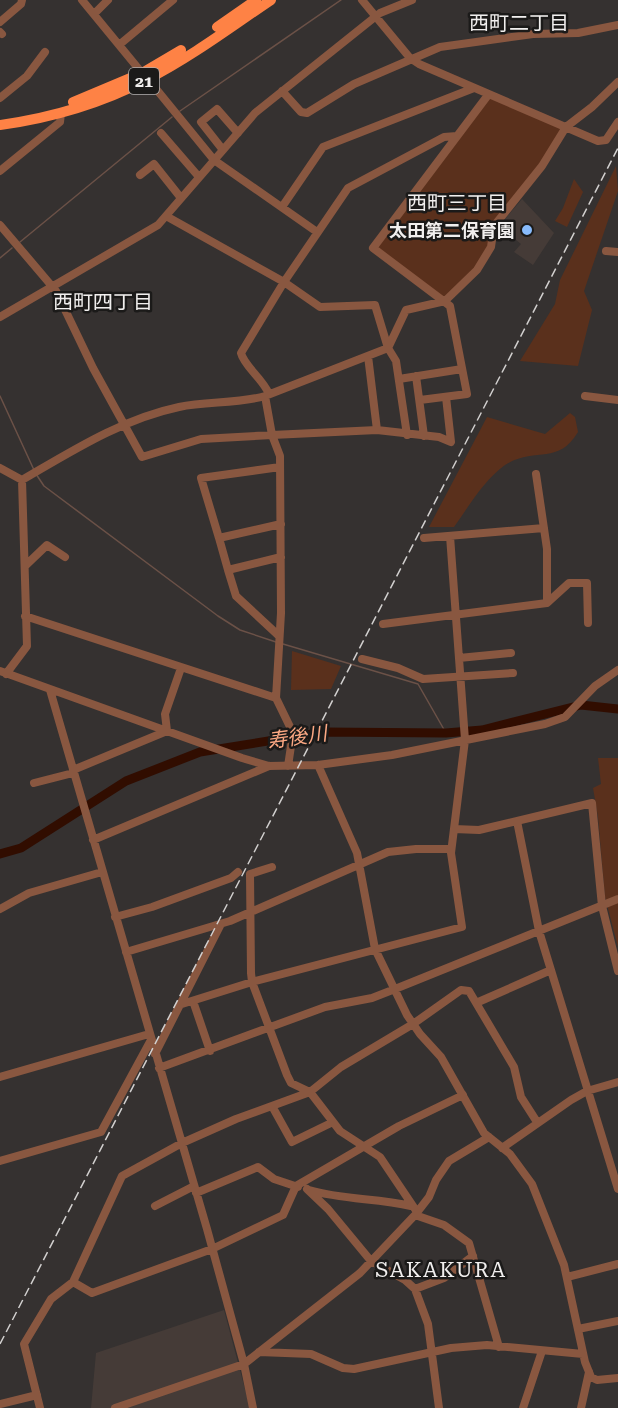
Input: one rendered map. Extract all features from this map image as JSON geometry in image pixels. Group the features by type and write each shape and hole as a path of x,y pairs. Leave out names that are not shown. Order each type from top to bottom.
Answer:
{"highway":[{"name":"21","path":"0,125 61,113 108,97 262,1"},
{"name":"21","path":"0,118 60,106 145,76 262,1"}],"street":[{"path":"0,22 21,4 22,0"},
{"path":"82,0 214,160 317,232"},
{"path":"94,14 108,0"},
{"path":"119,45 173,0"},
{"path":"362,0 414,61 598,141 606,140 618,122"},
{"path":"0,317 149,231 166,216 255,113 375,16 412,0"},
{"path":"282,90 302,112 307,113 354,84 414,61 440,47 533,34 578,33 618,25"},
{"path":"0,98 27,76 45,52"},
{"path":"22,480 124,423 178,407 267,395 388,348 406,310 445,301 477,270 490,248 495,226 542,166 566,127 592,107 618,82"},
{"path":"282,207 323,147 474,88"},
{"path":"420,400 467,394 450,306 373,248 488,95"},
{"path":"223,150 201,122 217,109 238,133"},
{"path":"0,171 60,122 61,113"},
{"path":"161,133 199,177"},
{"path":"288,766 294,736 276,698 281,557 279,449 272,435 267,395 256,372 243,361 241,353 284,282 348,188 444,138 457,136"},
{"path":"140,175 154,165 182,198"},
{"path":"166,216 284,282 320,307 375,305 388,348 396,361 407,435"},
{"path":"0,225 56,291 93,368 142,457 201,439 272,435 377,430 451,442 446,397"},
{"path":"606,251 618,252"},
{"path":"368,356 377,430"},
{"path":"399,379 462,369"},
{"path":"416,376 424,436"},
{"path":"585,396 618,400"},
{"path":"278,639 236,596 201,478 280,467"},
{"path":"0,468 22,480"},
{"path":"536,474 547,549 547,603"},
{"path":"22,480 27,646 3,673 168,730 226,753 269,766 318,765 392,755 560,720 594,686 618,670"},
{"path":"219,538 281,524"},
{"path":"424,538 544,528"},
{"path":"182,1004 252,982 462,927 451,849 461,791 465,738 450,536"},
{"path":"25,566 47,545 65,557"},
{"path":"228,570 281,557"},
{"path":"383,624 547,603 569,583 587,583 588,623"},
{"path":"25,616 276,698"},
{"path":"459,658 512,653"},
{"path":"362,659 398,668 423,679 513,673"},
{"path":"168,730 165,714 181,668"},
{"path":"50,690 212,1249 244,1364 253,1408"},
{"path":"34,783 73,772 168,730"},
{"path":"318,765 337,804 361,864 375,949 412,1024 441,1057 484,1133 520,1165 532,1184 567,1277 589,1372 597,1380 618,1378"},
{"path":"93,840 269,766"},
{"path":"454,829 479,830 592,803 602,906 618,971"},
{"path":"517,821 539,931 618,1189"},
{"path":"126,952 221,924 388,852 451,849"},
{"path":"272,867 250,874 252,982 291,1083 310,1092 340,1131 380,1157 415,1211"},
{"path":"0,909 29,892 102,872"},
{"path":"115,917 177,898 231,878 238,872"},
{"path":"159,1068 325,1007 372,998 616,900"},
{"path":"155,1054 221,924"},
{"path":"476,1003 551,970"},
{"path":"40,1408 24,1344 51,1299 73,1282 118,1180 182,1143 310,1092 341,1067 412,1024 461,990 469,991 514,1067 521,1097 537,1122"},
{"path":"193,1000 210,1051"},
{"path":"0,1077 150,1037"},
{"path":"0,1161 101,1132 150,1037"},
{"path":"502,1148 537,1122 587,1091 618,1082"},
{"path":"73,1282 92,1293 212,1249 283,1215 296,1186 399,1125 463,1095"},
{"path":"272,1106 294,1142 333,1122"},
{"path":"115,1408 244,1364 371,1261 429,1197 436,1180 449,1161 489,1137"},
{"path":"155,1206 258,1167 274,1179 307,1190 330,1196 390,1201 415,1211 444,1225 469,1243 499,1347"},
{"path":"307,1190 328,1209 371,1261 405,1280 415,1289 428,1324 434,1352 439,1408"},
{"path":"415,1289 444,1278 473,1256"},
{"path":"567,1277 618,1264"},
{"path":"578,1329 618,1321"},
{"path":"259,1352 311,1354 343,1368 354,1369 451,1348 499,1347 583,1354"},
{"path":"523,1408 542,1351"},
{"path":"581,1408 589,1372"},
{"path":"0,1404 37,1395"}],"shaded area":[{"path":"488,95 566,127 495,226 491,247 477,270 445,301 373,248"},
{"path":"616,166 618,191 584,291 592,310 578,366 520,361 555,304 560,280"},
{"path":"574,179 583,192 567,227 555,221 563,208"},
{"name":"太田第二保育園","path":"522,199 554,233 533,265 514,252 521,244 499,226"},
{"path":"570,413 575,417 578,432 562,449 526,457 505,465 484,486 454,527 429,527 487,417 545,434"},
{"path":"292,651 341,666 331,689 291,690"},
{"path":"598,758 618,758 618,947 605,897 593,788 601,784"},
{"path":"224,1310 250,1408 91,1408 96,1353"}],"waterway":[{"path":"180,111 341,0"},
{"path":"20,242 172,117"},
{"path":"0,258 12,248"},
{"path":"0,396 34,470"},
{"path":"36,474 44,486 218,616 240,630 276,642"},
{"path":"283,644 418,684 446,733"},
{"name":"寿後川","path":"0,854 21,848 126,781 200,752 324,732 446,733 482,730 581,705 618,709"}],"railway":[{"path":"0,1344 618,148"}],"place":[{"name":"太田第二保育園","path":"527,230"}],"district":[{"name":"西町二丁目","path":"519,23"},
{"name":"西町三丁目","path":"457,203"},
{"name":"西町四丁目","path":"103,302"},
{"name":"SAKAKURA","path":"441,1270"}]}
